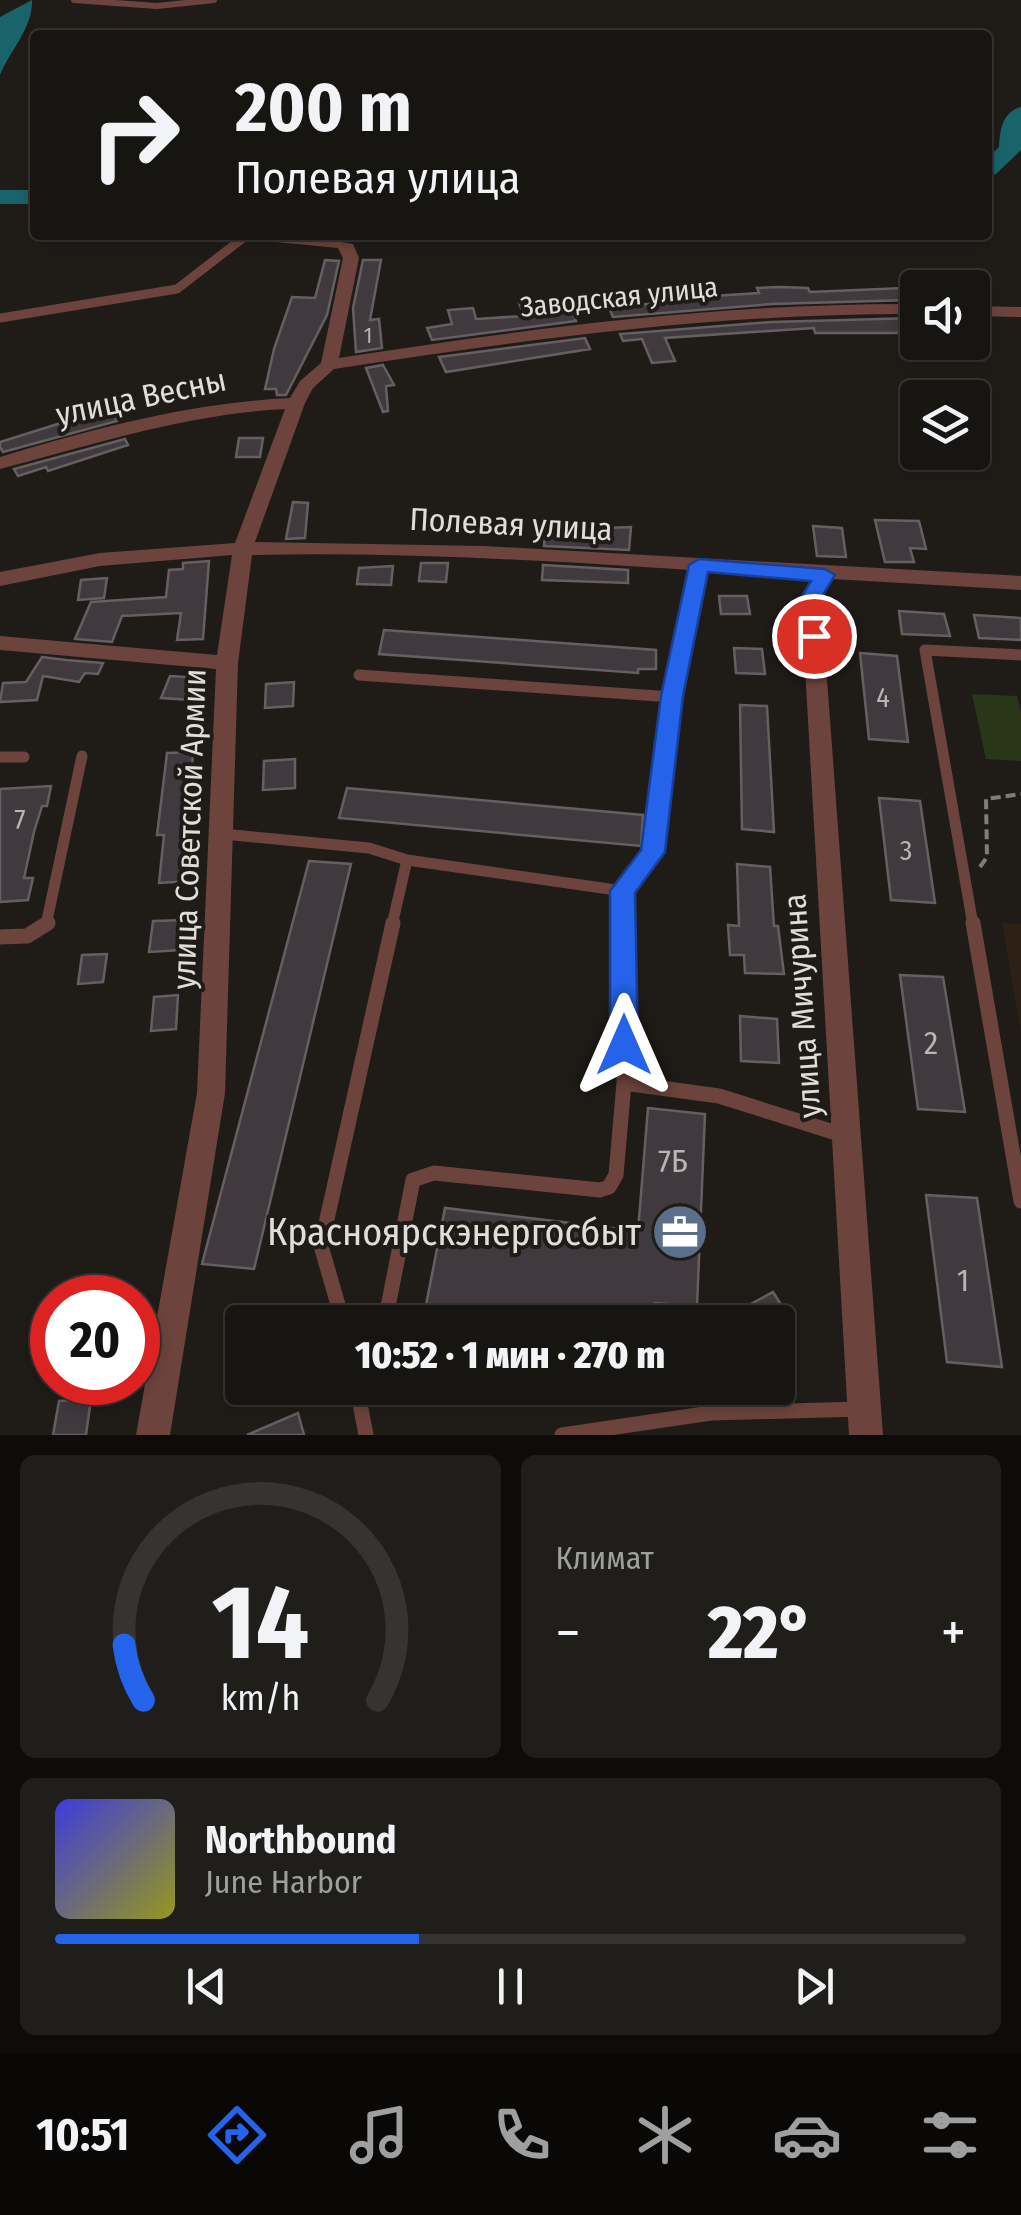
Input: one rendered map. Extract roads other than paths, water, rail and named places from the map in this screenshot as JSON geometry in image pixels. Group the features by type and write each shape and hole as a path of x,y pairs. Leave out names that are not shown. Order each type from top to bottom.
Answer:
{"street":[{"name":"улица Советской Армии","path":"153,1435 212,1093 227,663 243,549 296,402 306,385 329,364 351,258 348,247 294,240"},
{"name":"Заводская улица","path":"329,364 514,335 682,317 785,310 900,309"},
{"path":"990,311 1021,312"},
{"name":"улица Весны","path":"0,462 96,433 206,410 296,402"},
{"name":"Полевая улица","path":"0,579 58,564 243,549 474,551 1021,584"},
{"name":"улица Мичурина","path":"825,575 811,598 865,1422"},
{"path":"0,643 227,663"}],"lane":[{"path":"74,0 156,6 214,0"},
{"path":"0,318 177,289 191,282 236,240"},
{"path":"388,1305 413,1180 434,1173 600,1190 609,1186 616,1175 624,1083 623,891 653,852 672,696 699,565"},
{"path":"1021,655 924,650 1021,1201"},
{"path":"359,675 672,696"},
{"path":"0,757 24,756"},
{"path":"0,937 27,936 48,924 82,756"},
{"path":"222,834 369,848 407,860 623,891"},
{"path":"338,1305 321,1246 324,1226 407,860"},
{"path":"624,1083 719,1096 846,1136"},
{"path":"360,1405 366,1435"},
{"path":"562,1435 680,1414 742,1408 865,1422"}],"water":[{"path":"32,0 25,29 0,75 0,17"}],"waterway":[{"path":"992,165 1010,149 1012,125 1021,114"},
{"path":"0,197 30,197"}],"place":[{"name":"Красноярскэнергосбыт","path":"680,1232"}]}
